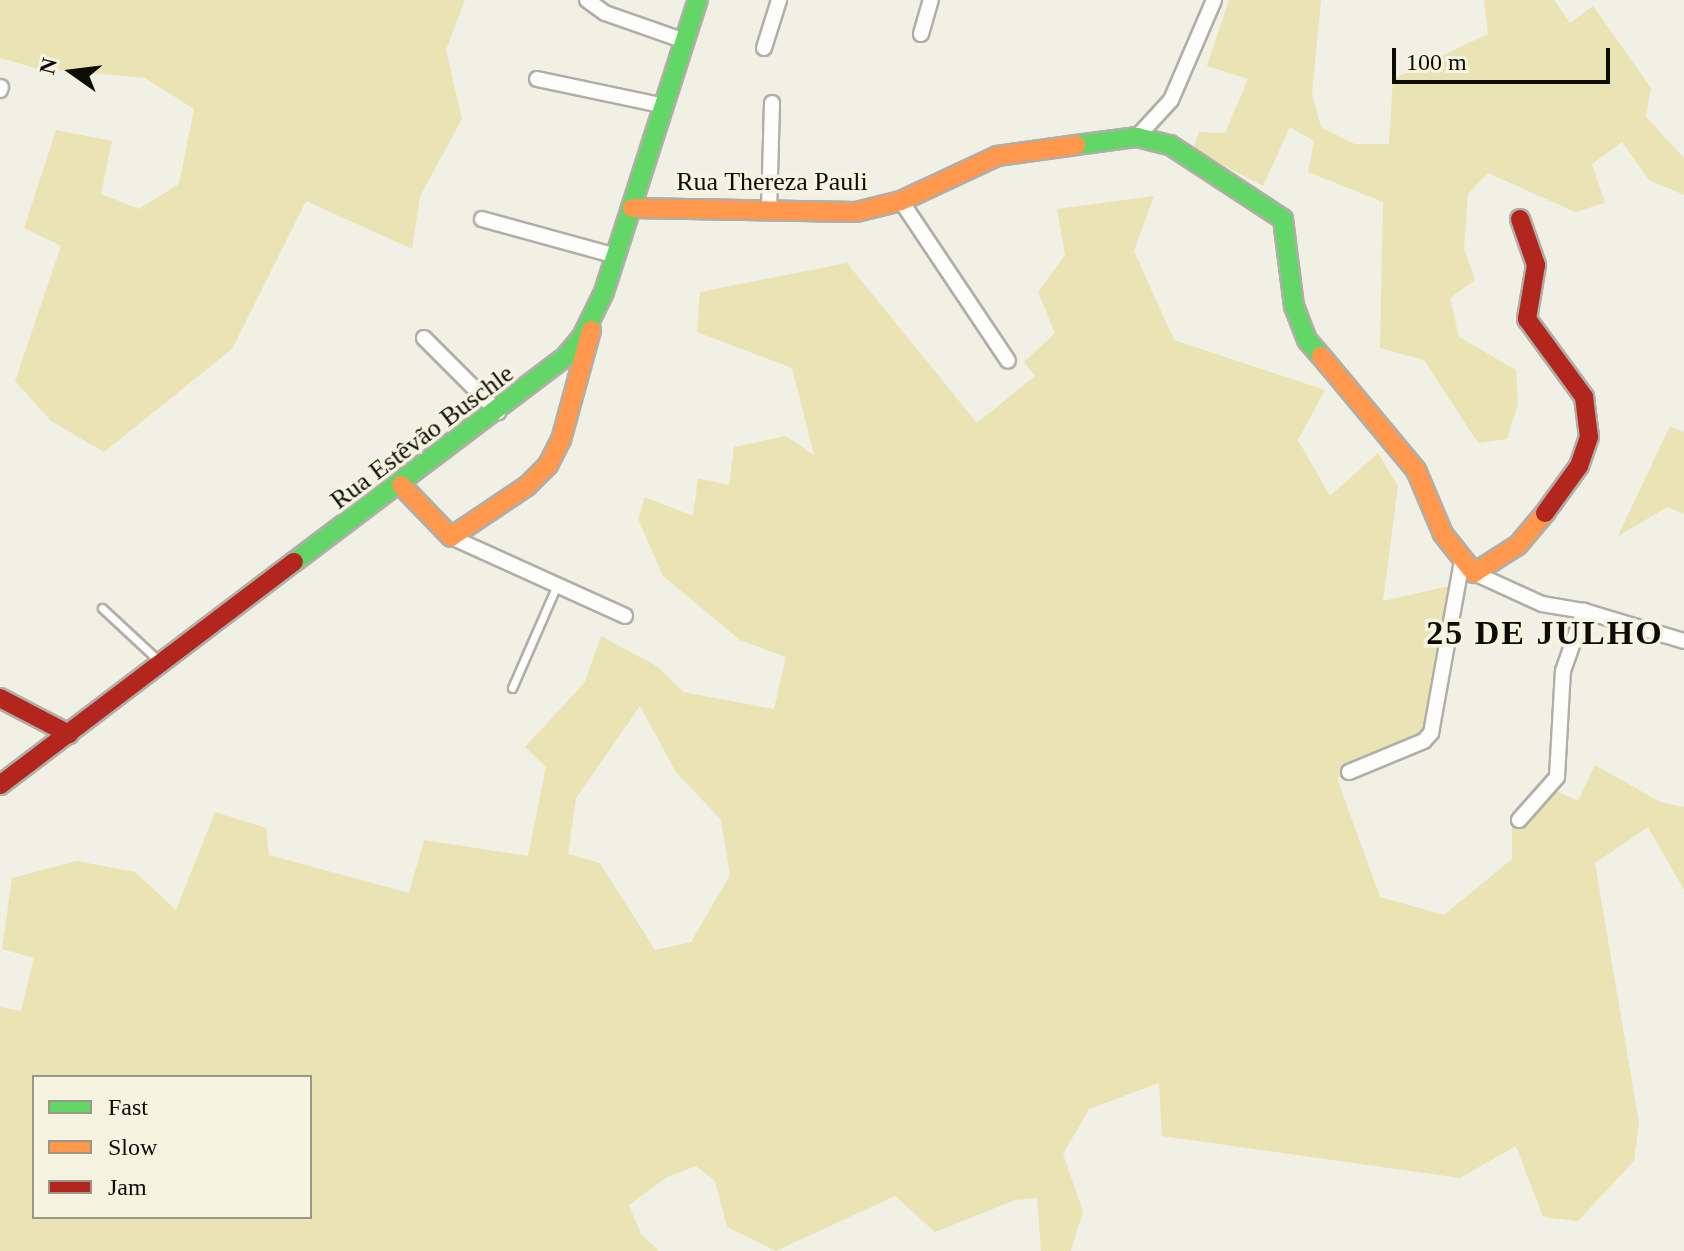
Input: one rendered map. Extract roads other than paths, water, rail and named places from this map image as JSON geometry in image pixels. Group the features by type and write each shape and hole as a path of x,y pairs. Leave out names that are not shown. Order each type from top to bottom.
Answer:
{"street":[{"path":"587,0 605,13 685,41"},
{"name":"Rua Estêvão Buschle","path":"0,785 498,412 566,356 594,317 698,0"},
{"path":"764,48 779,0"},
{"path":"921,34 931,0"},
{"path":"1137,137 1171,100 1214,0"},
{"path":"537,79 665,106"},
{"path":"769,211 772,103"},
{"name":"Rua Thereza Pauli","path":"632,208 842,213 901,201 997,156 1137,137 1184,152 1283,219 1302,329 1416,470 1443,534 1468,567"},
{"path":"901,201 1008,361"},
{"path":"482,219 616,256"},
{"path":"1468,567 1509,553 1547,511 1579,466 1589,437 1584,397 1527,319 1536,265 1520,219"},
{"path":"451,537 527,486 548,465 574,405 594,317"},
{"path":"424,338 498,412"},
{"path":"401,485 451,537 625,616"},
{"path":"1468,567 1542,604 1584,611 1684,641"},
{"path":"1349,772 1424,741 1431,733 1468,567"},
{"path":"1519,820 1557,777 1563,671 1584,611"},
{"path":"0,698 69,734"}],"lane":[{"path":"512,688 557,585"},
{"path":"102,608 162,664"}],"district":[{"name":"25 DE JULHO","path":"1545,633"}]}
